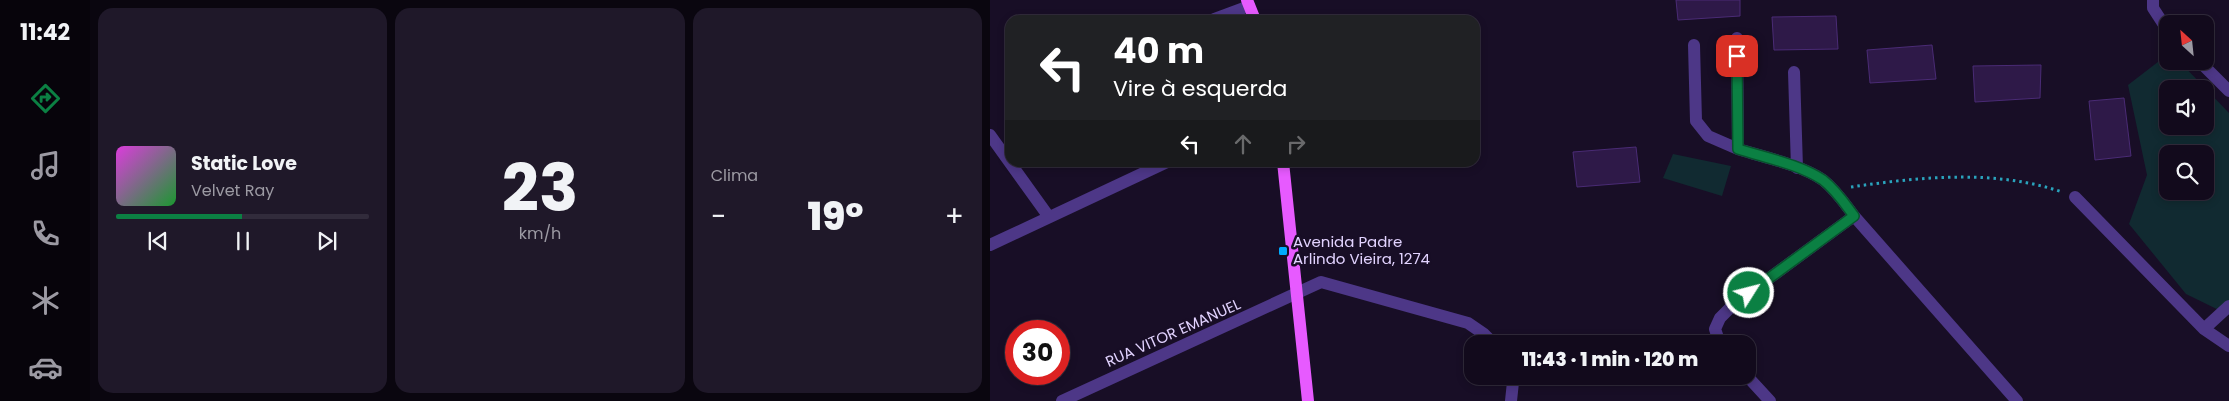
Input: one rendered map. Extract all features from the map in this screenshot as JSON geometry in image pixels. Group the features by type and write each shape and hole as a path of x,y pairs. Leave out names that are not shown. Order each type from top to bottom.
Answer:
{"main road":[{"path":"1248,3 1253,15"},
{"path":"1284,167 1308,401"}],"street":[{"path":"2154,0 2153,8 2159,21"},
{"path":"1222,15 1248,3"},
{"path":"1737,38 1738,149"},
{"path":"1694,45 1696,121 1708,136 1738,149 1797,168 1822,180 1834,190 1854,216 2017,401"},
{"path":"2208,70 2229,91"},
{"path":"1794,72 1797,168"},
{"path":"990,136 1005,157"},
{"path":"1013,167 1049,217"},
{"path":"990,245 1156,167"},
{"path":"2074,196 2204,329 2229,346"},
{"path":"1717,335 1715,329 1720,318 1729,309 1854,216"},
{"name":"RUA VITOR EMANUEL","path":"1062,401 1321,282 1468,323 1485,335"},
{"path":"2204,329 2229,306"},
{"path":"1510,401 1513,385"},
{"path":"1755,385 1770,401"}],"path":[{"path":"1848,187 1884,182 1978,176 2046,187 2074,196"}],"shaded area":[{"path":"2159,61 2159,70 2188,70 2197,80 2159,80 2159,135 2214,135 2214,97 2229,113 2229,315 2186,294 2129,224 2147,175 2128,85"},
{"path":"1673,154 1731,166 1722,196 1663,178"}],"building":[{"path":"1676,0 1740,0 1740,16 1678,20"},
{"path":"1836,16 1838,49 1774,50 1772,17"},
{"path":"1932,45 1936,79 1870,83 1867,50"},
{"path":"2041,65 2040,98 1975,102 1973,66"},
{"path":"2124,98 2131,156 2095,160 2089,101"},
{"path":"1636,147 1640,182 1577,187 1573,152"}],"place":[{"name":"Avenida Padre Arlindo Vieira, 1274","path":"1283,251"}],"route":[{"path":"1737,56 1738,149 1797,168 1822,180 1834,190 1854,216 1749,293"}]}
